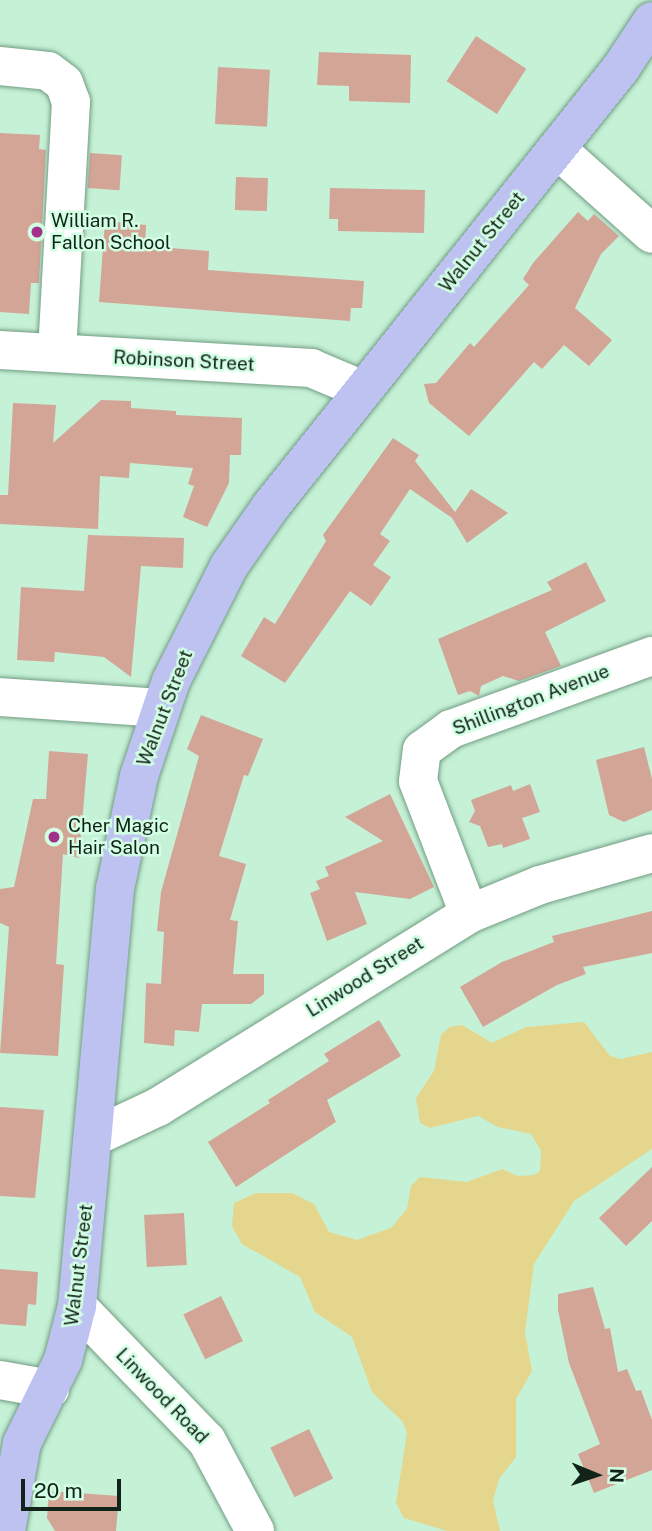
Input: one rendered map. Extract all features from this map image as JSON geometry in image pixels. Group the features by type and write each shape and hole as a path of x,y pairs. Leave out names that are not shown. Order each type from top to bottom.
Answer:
{"main road":[{"name":"Walnut Street","path":"6,1531 22,1443 67,1349 77,1306 117,875 139,776 161,708 229,566 277,498 557,149 652,21"}],"street":[{"path":"0,66 48,71 64,83 71,102 57,353"},
{"path":"557,149 652,234"},
{"name":"Robinson Street","path":"0,350 316,369 363,390"},
{"name":"Shillington Avenue","path":"469,914 418,781 422,750 451,729 652,656"},
{"path":"0,697 161,708"},
{"name":"Linwood Street","path":"94,1137 158,1107 469,914 540,885 652,853"},
{"name":"Linwood Road","path":"77,1306 207,1441 254,1531"},
{"path":"0,1380 50,1389"}],"shaded area":[{"path":"584,1022 610,1056 621,1059 652,1052 652,1149 574,1201 534,1264 525,1332 532,1371 516,1399 516,1457 499,1479 493,1501 500,1531 447,1531 404,1518 396,1503 407,1433 403,1422 372,1392 352,1337 315,1312 300,1277 242,1244 232,1226 234,1203 256,1193 292,1193 314,1204 329,1232 357,1240 391,1228 407,1209 411,1186 420,1177 467,1182 502,1169 518,1176 534,1175 540,1171 541,1151 531,1134 498,1127 478,1116 430,1128 420,1123 416,1098 434,1071 441,1035 450,1027 462,1025 492,1043 526,1027"}],"building":[{"path":"476,36 526,69 497,114 447,81"},
{"path":"319,52 411,55 410,103 349,101 349,86 317,85"},
{"path":"218,67 270,70 267,127 215,124"},
{"path":"0,133 40,135 39,149 46,150 39,283 31,283 29,314 0,312"},
{"path":"90,153 122,155 119,190 88,188"},
{"path":"236,177 268,178 267,211 235,210"},
{"path":"330,188 425,190 424,233 338,231 338,219 329,219"},
{"path":"578,212 588,221 594,214 619,236 601,254 575,308 612,340 589,366 564,345 542,369 534,362 469,436 429,403 424,384 436,383 470,343 474,347 529,285 523,279 533,263"},
{"path":"105,221 146,225 145,246 209,251 208,270 364,281 362,308 351,308 350,321 99,302"},
{"path":"101,400 131,401 131,408 176,411 176,415 242,418 241,455 230,455 229,483 207,527 183,517 194,486 188,484 193,468 130,463 129,478 100,476 98,529 0,524 0,495 8,495 13,403 56,405 53,443"},
{"path":"393,438 419,455 415,461 455,512 471,489 508,513 467,543 452,518 410,489 380,534 390,541 373,565 391,577 371,606 350,591 285,683 241,656 264,617 275,624 326,541 323,535"},
{"path":"88,535 184,538 183,568 141,566 131,677 104,657 55,652 54,662 17,660 21,587 84,591"},
{"path":"586,562 606,601 545,632 561,666 519,681 503,676 481,686 479,696 470,691 458,695 438,639 552,590 547,582"},
{"path":"201,715 263,739 248,776 244,775 219,856 246,864 230,920 238,921 233,974 264,974 264,994 251,1004 202,1004 199,1032 175,1030 174,1046 144,1043 146,983 161,984 164,932 157,931 161,892 199,756 187,749"},
{"path":"644,747 652,779 652,810 624,822 609,815 596,760"},
{"path":"49,751 88,754 79,858 63,854 56,964 64,965 58,1056 0,1053 9,927 0,923 0,889 14,887 33,799 46,799"},
{"path":"530,784 540,812 522,818 530,839 503,848 502,844 488,847 480,826 469,822 475,811 471,800 511,785 513,791"},
{"path":"390,794 434,887 410,899 355,892 367,924 327,941 310,893 320,889 316,881 329,876 325,867 383,841 345,817"},
{"path":"652,911 652,953 583,967 586,974 557,985 483,1027 460,987 502,962 554,942 552,936"},
{"path":"379,1020 401,1056 327,1100 336,1122 236,1187 208,1142 329,1061 324,1054"},
{"path":"0,1107 44,1110 35,1198 0,1196"},
{"path":"652,1167 652,1221 626,1246 599,1218"},
{"path":"184,1213 187,1265 147,1267 144,1215"},
{"path":"0,1269 38,1272 36,1305 28,1304 26,1326 0,1324"},
{"path":"593,1287 605,1329 610,1328 618,1372 627,1369 636,1391 641,1390 652,1420 652,1470 594,1493 578,1454 600,1444 569,1363 558,1310 558,1294"},
{"path":"221,1296 243,1341 205,1359 183,1314"},
{"path":"309,1429 333,1478 294,1497 270,1448"},
{"path":"49,1491 119,1496 116,1531 55,1531 47,1518"}],"place":[{"name":"William R. Fallon School","path":"37,232"},
{"name":"Cher Magic Hair Salon","path":"54,837"}]}
